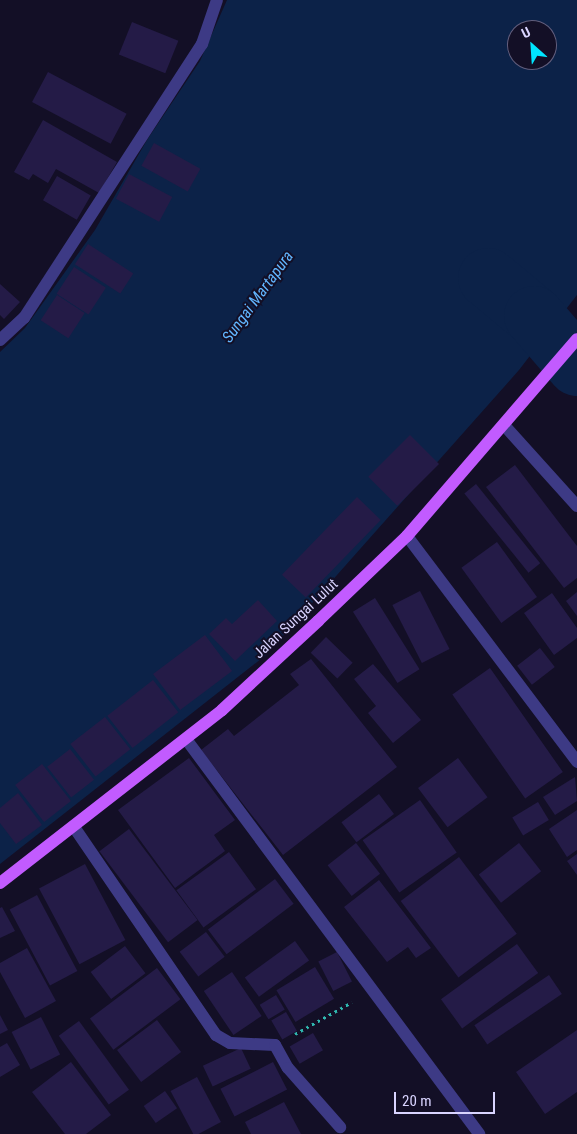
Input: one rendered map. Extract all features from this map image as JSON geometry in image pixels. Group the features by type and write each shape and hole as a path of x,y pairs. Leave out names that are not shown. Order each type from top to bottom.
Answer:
{"main road":[{"name":"Jalan Sungai Lulut","path":"0,883 222,710 407,536 577,339"}],"street":[{"path":"0,340 24,318 202,44 217,0"},
{"path":"504,425 577,506"},
{"path":"407,536 577,762"},
{"path":"186,738 370,992 479,1134"},
{"path":"74,827 216,1035 230,1043 275,1046 288,1068 340,1127"}],"path":[{"path":"275,1046 370,992"}],"water":[{"name":"Sungai Martapura","path":"227,0 577,0 577,295 519,370 266,655 0,864 0,352 25,328 95,230 147,140 200,61"}],"building":[{"path":"132,22 178,41 165,73 119,54"},
{"path":"48,72 127,114 111,144 32,102"},
{"path":"43,120 117,162 99,193 56,169 48,183 33,174 29,180 14,172"},
{"path":"154,143 200,169 188,191 141,166"},
{"path":"129,174 172,197 159,222 116,199"},
{"path":"57,176 91,196 77,220 43,200"},
{"path":"88,244 133,273 120,294 75,264"},
{"path":"74,267 106,288 88,315 57,294"},
{"path":"0,284 20,302 4,319 0,315"},
{"path":"57,295 85,313 68,338 41,320"},
{"path":"410,435 439,464 397,506 368,477"},
{"path":"515,465 577,546 577,578 564,588 486,487"},
{"path":"476,484 540,563 529,573 464,493"},
{"path":"357,497 381,520 306,598 282,575"},
{"path":"497,542 537,597 501,623 461,568"},
{"path":"420,591 450,649 422,663 392,605"},
{"path":"577,592 577,616 566,601"},
{"path":"552,593 577,628 577,638 554,655 524,613"},
{"path":"375,598 420,669 397,683 353,612"},
{"path":"258,600 277,621 235,661 209,634 226,618 232,624"},
{"path":"205,635 232,671 180,710 153,674"},
{"path":"326,637 353,663 337,679 311,653"},
{"path":"540,648 555,667 532,685 517,666"},
{"path":"311,659 397,767 283,855 201,750 228,729 234,736 299,685 290,674"},
{"path":"373,664 421,720 393,743 368,713 376,706 354,679"},
{"path":"490,668 563,772 525,798 452,694"},
{"path":"153,680 178,712 133,748 107,716"},
{"path":"105,717 130,749 96,776 70,744"},
{"path":"70,749 94,780 71,798 47,767"},
{"path":"189,758 235,820 214,835 225,851 175,888 118,810"},
{"path":"458,758 487,797 448,827 418,788"},
{"path":"42,764 71,801 44,822 15,785"},
{"path":"575,777 577,801 555,815 543,797"},
{"path":"18,793 42,825 16,844 0,823 0,808"},
{"path":"379,794 394,814 357,842 341,822"},
{"path":"420,800 457,852 399,893 363,840"},
{"path":"538,802 549,820 523,835 512,817"},
{"path":"577,810 577,850 567,857 549,829"},
{"path":"129,829 198,920 168,942 99,851"},
{"path":"356,843 380,874 352,896 328,865"},
{"path":"519,843 541,871 501,903 479,874"},
{"path":"229,852 256,889 203,927 176,890"},
{"path":"577,854 577,875 567,861"},
{"path":"459,857 517,934 458,978 401,901"},
{"path":"85,864 125,940 79,964 39,888"},
{"path":"275,879 294,904 227,954 208,930"},
{"path":"379,880 431,948 416,958 408,947 387,962 344,907"},
{"path":"37,895 77,971 50,985 10,910"},
{"path":"2,907 15,931 0,938 0,908"},
{"path":"206,932 225,957 198,977 180,952"},
{"path":"295,941 309,960 259,997 245,977"},
{"path":"517,944 538,973 462,1028 441,999"},
{"path":"125,946 145,973 111,999 91,972"},
{"path":"27,948 56,1001 25,1018 0,972 0,963"},
{"path":"337,952 352,981 333,991 318,962"},
{"path":"315,967 334,999 295,1022 276,990"},
{"path":"157,968 180,999 113,1050 90,1019"},
{"path":"232,972 262,1016 233,1035 204,991"},
{"path":"549,975 562,994 487,1044 474,1025"},
{"path":"276,995 285,1010 268,1019 260,1005"},
{"path":"286,1012 297,1031 282,1040 271,1020"},
{"path":"0,1015 8,1030 0,1034"},
{"path":"41,1017 60,1054 31,1069 12,1032"},
{"path":"157,1020 181,1052 141,1082 117,1050"},
{"path":"79,1021 129,1090 109,1104 59,1036"},
{"path":"577,1030 577,1092 545,1114 516,1072"},
{"path":"313,1033 323,1050 300,1064 290,1046"},
{"path":"7,1043 20,1065 0,1077 0,1047"},
{"path":"241,1048 251,1069 213,1087 203,1066"},
{"path":"71,1062 111,1115 86,1134 65,1134 32,1092"},
{"path":"273,1062 287,1090 235,1116 220,1089"},
{"path":"197,1077 221,1122 198,1134 193,1134 171,1091"},
{"path":"165,1091 177,1108 156,1123 144,1106"},
{"path":"284,1102 301,1134 251,1134 245,1122"}],"waterway":[{"path":"488,278 534,316 577,366"}]}
